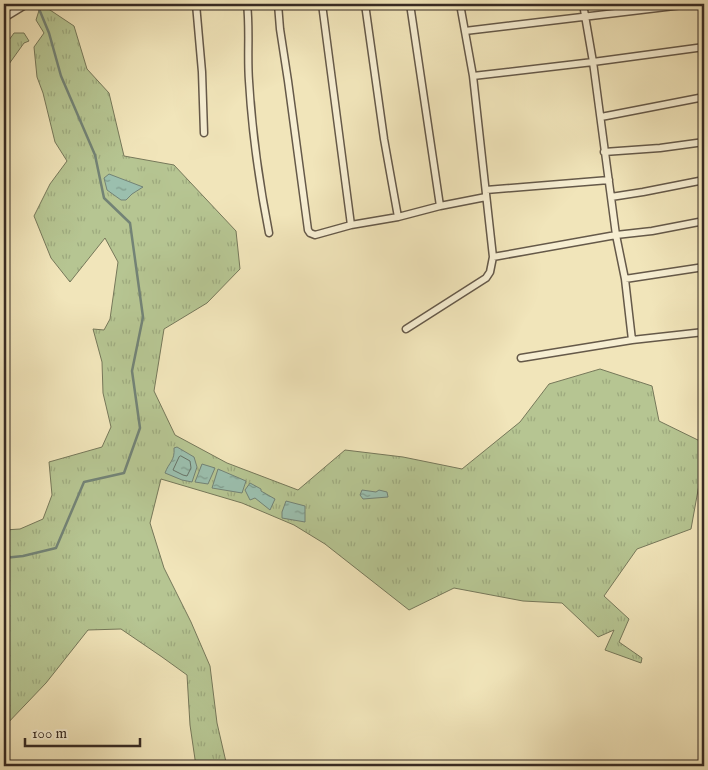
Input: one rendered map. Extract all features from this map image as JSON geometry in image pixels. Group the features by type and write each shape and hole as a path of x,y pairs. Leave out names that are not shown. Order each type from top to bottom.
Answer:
{"street":[{"path":"4,18 27,4"},
{"path":"196,4 204,133"},
{"path":"247,4 249,78 254,143 260,190 269,232"},
{"path":"278,4 280,30 308,230 310,233 315,235 351,225 486,198"},
{"path":"322,4 351,225"},
{"path":"365,4 384,139 398,216"},
{"path":"410,4 440,206"},
{"path":"406,329 486,278 490,272 493,257 473,76 460,4"},
{"path":"583,4 601,118 604,152 610,180 616,235 625,279 632,340"},
{"path":"465,31 691,4"},
{"path":"473,76 704,47"},
{"path":"601,118 704,97"},
{"path":"604,152 660,148 704,142"},
{"path":"486,190 610,180"},
{"path":"611,196 704,180"},
{"path":"493,257 704,221"},
{"path":"625,279 704,266"},
{"path":"521,358 632,340 704,332"}],"green space":[{"path":"41,4 74,26 87,69 109,93 124,156 174,165 236,231 240,269 207,303 164,329 154,391 175,435 227,463 298,490 345,450 403,457 462,469 520,422 549,384 600,369 652,386 659,421 704,443 704,457 691,529 637,549 604,596 629,619 619,642 642,658 641,663 605,650 614,630 598,637 562,603 523,601 454,588 409,610 325,544 294,525 242,503 161,479 150,523 164,568 210,666 217,723 226,762 231,766 196,766 190,725 187,675 121,629 88,630 46,683 4,727 4,530 20,529 43,519 52,495 49,462 102,447 111,427 103,393 102,362 93,329 104,330 110,319 118,262 105,238 70,282 51,258 34,216 50,184 67,161 55,142 43,93 37,77 34,47 44,33 36,20"},
{"path":"14,33 24,33 29,41 24,43 4,71 4,43 7,43"}],"water":[{"path":"109,174 143,187 126,200 121,200 107,190 104,178"},
{"path":"177,447 194,457 197,467 192,482 165,473 173,459 174,448"},
{"path":"202,464 215,468 208,484 195,482"},
{"path":"218,469 246,481 242,493 212,488"},
{"path":"250,483 275,499 270,510 255,498 250,500 245,490"},
{"path":"362,490 387,492 388,497 363,499 360,495"},
{"path":"286,501 305,506 305,522 282,518"}],"waterway":[{"path":"4,558 23,556 56,548 84,482 124,473 140,428 132,371 143,317 130,223 104,198 95,155 61,76 49,33 37,4"}]}
